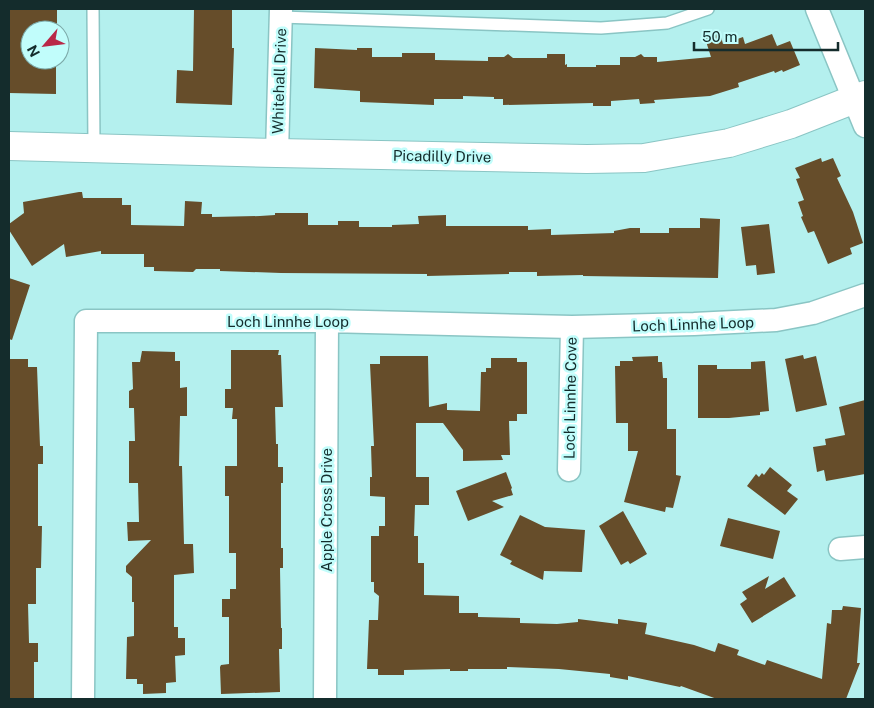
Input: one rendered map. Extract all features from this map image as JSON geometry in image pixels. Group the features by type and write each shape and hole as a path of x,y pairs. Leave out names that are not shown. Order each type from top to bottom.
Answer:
{"street":[{"path":"817,9 860,97 865,126"},
{"name":"Whitehall Drive","path":"277,153 281,13"},
{"name":"Picadilly Drive","path":"9,146 587,159 644,158 729,143 791,124 860,97"},
{"name":"Loch Linnhe Loop","path":"83,699 86,321 327,321 572,326 703,324 776,320 813,314 865,295"},
{"name":"Apple Cross Drive","path":"325,699 327,321"},
{"name":"Loch Linnhe Cove","path":"569,470 572,326"},
{"path":"840,549 865,547"}],"lane":[{"path":"92,9 94,148"},
{"path":"281,13 601,28 667,23 708,9"}],"building":[{"path":"9,9 57,9 57,20 20,20 20,70 56,70 56,94 9,93"},
{"path":"194,9 232,9 232,48 234,48 232,105 176,103 177,70 193,71"},
{"path":"719,30 723,44 743,37 745,44 772,34 777,46 790,41 800,65 783,72 782,70 775,73 774,71 738,83 739,87 710,96 654,100 655,103 640,104 639,99 611,101 611,106 593,106 593,103 503,105 503,99 463,96 463,99 434,99 434,105 360,102 360,91 314,88 315,48 357,50 357,48 372,48 372,57 402,57 402,53 435,53 435,60 488,61 488,57 504,57 508,54 513,58 547,58 547,54 565,54 565,65 567,64 567,67 596,67 596,65 620,65 620,57 635,57 641,54 644,57 657,57 657,62 711,57 704,35"},
{"path":"821,158 822,162 833,158 841,176 837,178 853,212 863,243 850,248 852,254 828,264 814,231 808,233 801,217 803,216 798,202 804,200 796,179 800,178 795,168"},
{"path":"82,192 83,198 122,198 122,205 131,205 131,225 184,226 185,201 202,202 201,214 212,214 212,217 308,213 308,225 338,225 338,221 359,221 359,227 392,227 392,225 419,224 418,216 446,215 446,226 528,226 528,230 551,229 551,235 614,233 614,231 630,228 640,228 640,233 669,233 669,228 700,228 700,218 720,219 718,278 583,275 537,276 537,272 427,276 427,274 220,271 220,269 196,269 193,272 154,271 154,267 144,267 144,254 101,254 101,251 66,257 64,244 32,266 9,230 9,224 24,213 23,202"},
{"path":"769,224 775,273 757,275 756,265 746,266 741,227"},
{"path":"9,278 30,285 12,340 9,339"},
{"path":"231,350 279,350 278,355 281,355 283,407 275,407 278,467 283,467 283,483 281,483 281,548 283,548 283,568 280,568 282,649 279,649 280,692 221,694 220,667 221,665 229,664 229,617 222,617 222,599 230,599 230,589 236,589 236,553 229,553 229,496 225,496 225,466 237,466 237,419 232,419 233,408 225,408 225,389 231,389"},
{"path":"142,351 175,352 175,361 180,361 180,388 187,387 187,416 180,416 179,466 182,466 184,544 193,544 194,573 174,575 174,627 178,627 178,638 185,638 185,655 175,656 176,682 166,683 166,693 143,694 143,684 137,684 137,679 126,679 127,637 134,636 134,602 132,602 132,577 126,572 126,566 151,540 128,541 127,522 139,522 138,483 129,483 129,441 135,441 134,408 129,408 129,391 133,389 132,362 140,362"},
{"path":"803,355 804,359 816,356 827,405 796,412 785,359"},
{"path":"380,356 428,356 429,407 447,403 447,410 480,411 481,372 486,372 486,368 491,368 491,358 517,358 517,362 527,362 527,414 517,414 517,421 509,421 510,455 501,455 503,460 463,461 463,450 443,423 416,423 416,477 429,477 429,505 415,505 414,536 418,536 418,563 424,563 424,595 459,596 459,613 478,613 478,617 520,618 520,623 557,624 578,622 578,619 618,624 618,619 647,623 645,634 694,645 715,652 718,643 739,650 737,655 765,665 767,660 822,679 827,623 831,624 832,610 842,610 843,606 861,608 857,663 860,663 846,699 717,699 681,686 628,676 628,680 610,677 610,674 559,669 507,667 507,669 468,669 468,671 450,671 450,669 404,670 404,675 378,675 378,669 367,669 369,620 378,620 379,596 374,592 374,582 371,582 371,536 379,536 379,526 385,526 385,497 370,496 370,477 372,477 371,446 374,446 370,364 380,364"},
{"path":"658,356 658,362 662,362 663,378 667,378 667,429 676,429 676,475 681,476 673,508 666,507 665,512 624,502 638,451 628,451 628,423 616,423 615,366 620,366 620,361 633,361 632,357"},
{"path":"9,359 28,359 28,367 37,367 40,446 43,446 43,464 38,464 38,526 42,526 41,568 36,568 36,604 28,604 29,643 38,643 38,662 34,662 34,699 9,699"},
{"path":"765,361 769,411 760,412 760,415 698,418 698,365 717,365 717,369 751,369 751,362"},
{"path":"865,400 865,474 826,481 824,470 817,472 813,447 826,445 825,439 845,435 839,407"},
{"path":"770,467 792,485 787,491 798,499 785,515 747,486 756,474 759,477 762,473 764,475"},
{"path":"506,472 513,495 492,501 504,507 468,521 456,491"},
{"path":"623,511 647,554 630,564 628,561 621,565 599,526"},
{"path":"520,515 545,527 585,530 582,572 544,571 543,580 510,564 512,561 500,555"},
{"path":"728,518 780,531 773,559 720,546"},
{"path":"769,576 765,589 784,577 796,596 752,623 740,604 747,599 742,592"}]}
